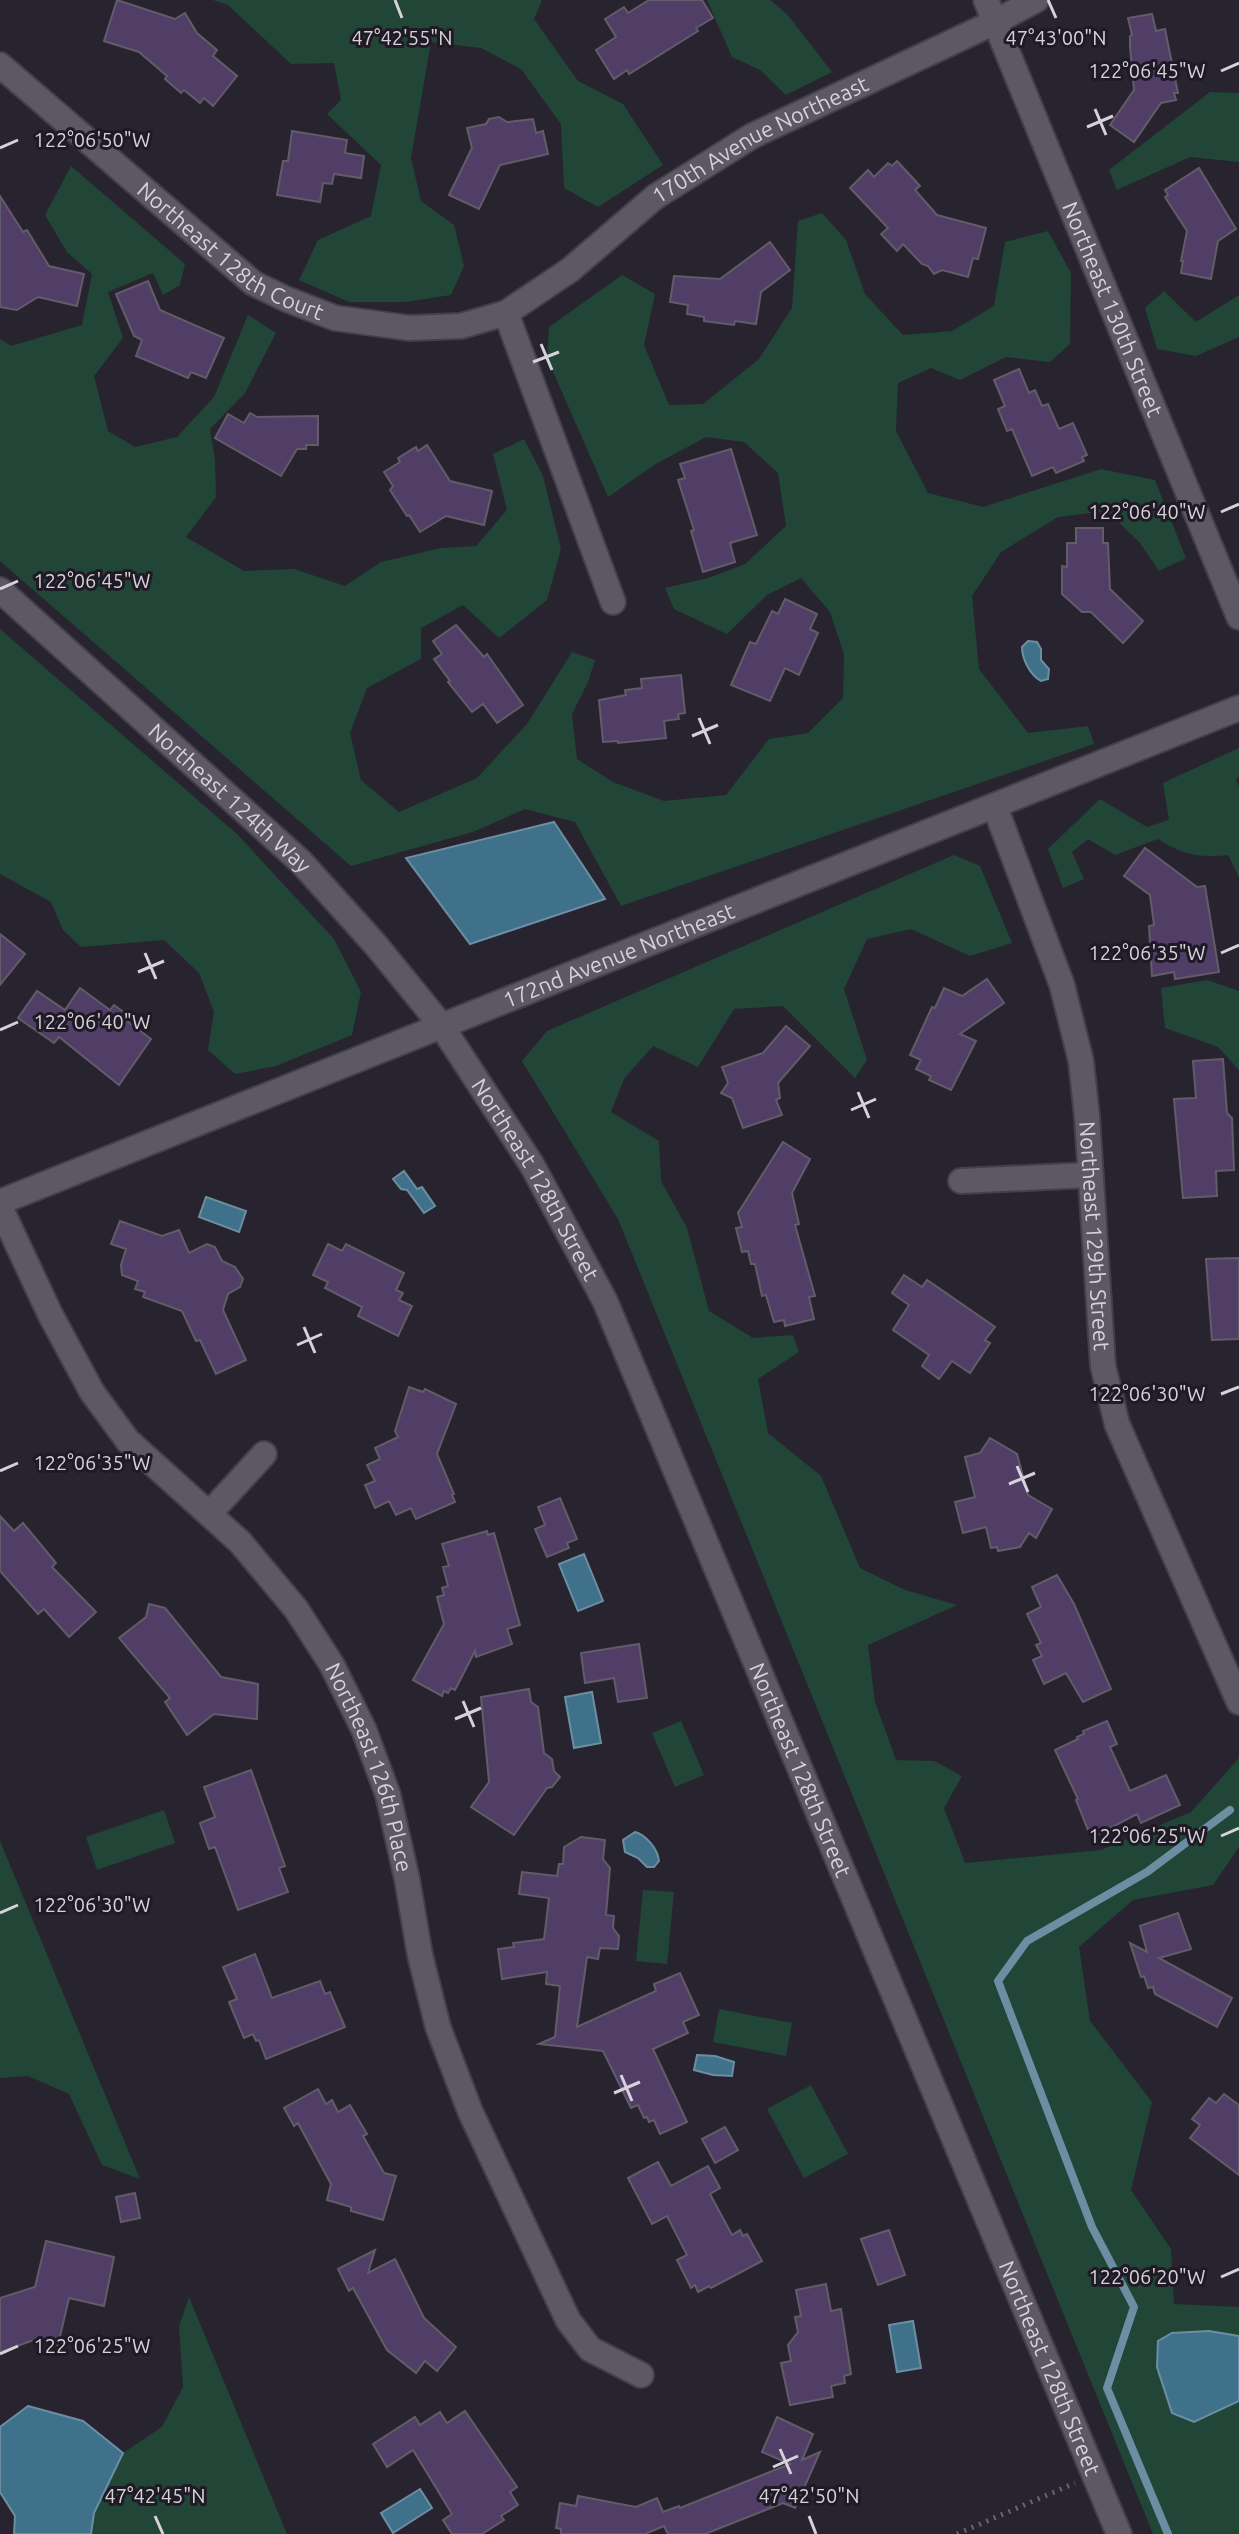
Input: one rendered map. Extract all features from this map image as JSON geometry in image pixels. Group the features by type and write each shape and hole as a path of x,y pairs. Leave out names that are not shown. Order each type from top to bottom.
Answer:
{"street":[{"name":"170th Avenue Northeast","path":"506,313 570,270 655,197 752,136 990,11 1036,0"},
{"name":"Northeast 130th Street","path":"990,11 1239,617"},
{"name":"Northeast 128th Court","path":"0,65 253,283 335,318 409,328 461,326 506,313"},
{"path":"506,313 613,602"},
{"name":"Northeast 124th Way","path":"0,590 301,862 375,944 441,1025"},
{"name":"172nd Avenue Northeast","path":"0,1204 1239,708"},
{"name":"Northeast 129th Street","path":"995,807 1062,985 1081,1061 1103,1366 1117,1424 1239,1702"},
{"name":"Northeast 128th Street","path":"441,1025 532,1165 605,1301 1119,2534"},
{"path":"961,1181 1089,1175"},
{"name":"Northeast 126th Place","path":"0,1204 50,1314 92,1392 128,1441 240,1542 296,1609 332,1665 364,1730 388,1795 420,1955 438,2027 470,2111 568,2320 590,2349 641,2375"},
{"path":"209,1514 264,1454"}],"path":[{"path":"957,2534 1094,2475"}],"green space":[{"path":"213,0 542,0 534,19 578,81 623,104 663,165 598,207 564,188 561,124 521,69 481,48 431,42 411,158 421,201 454,225 464,266 451,295 405,302 349,302 299,280 318,240 371,216 381,165 327,114 341,100 334,63 291,64 228,5"},
{"path":"707,0 770,0 787,14 832,72 786,95 760,70 732,57"},
{"path":"1210,92 1239,93 1239,162 1190,157 1117,190 1109,170"},
{"path":"71,166 185,264 180,285 163,295 153,273 108,292 123,338 94,376 108,431 135,447 177,437 214,397 248,315 276,333 245,393 210,429 216,497 186,537 244,571 294,569 345,586 381,562 441,548 476,546 507,510 493,454 524,439 543,476 561,549 547,600 499,638 463,605 421,628 421,659 367,688 350,733 361,780 399,812 477,778 527,724 572,652 595,660 572,714 577,759 613,782 664,801 726,795 769,739 808,733 843,698 844,654 830,612 801,578 767,595 727,634 674,609 665,588 708,578 745,564 786,526 778,473 744,442 706,437 654,465 608,497 547,358 549,327 622,275 655,294 644,345 669,405 703,404 759,359 792,308 798,221 822,213 846,240 865,294 903,335 952,331 994,306 1005,242 1048,231 1071,273 1070,344 1050,362 1006,357 960,380 931,368 898,383 896,431 928,493 983,507 1101,469 1155,480 1186,558 1159,571 1140,543 1107,511 1058,517 1001,552 972,596 979,669 1028,733 1088,726 1094,744 621,906 575,822 525,809 473,832 351,866 0,561 0,339 11,346 82,325 92,274 67,252 45,215"},
{"path":"1164,291 1196,322 1239,295 1239,337 1196,356 1157,349 1145,308"},
{"path":"0,629 237,834 334,939 361,992 352,1035 276,1066 235,1074 208,1050 214,1012 199,973 164,940 81,947 63,930 51,902 0,874"},
{"path":"1239,748 1239,777 1236,779 1239,787 1239,877 1228,855 1192,854 1158,839 1115,855 1088,839 1072,852 1084,879 1063,888 1048,849 1100,799 1147,827 1169,820 1163,783"},
{"path":"954,855 980,866 1012,943 970,956 911,929 867,939 844,989 867,1060 855,1078 783,1006 734,1009 698,1067 653,1046 624,1079 611,1112 659,1141 661,1181 687,1228 709,1311 753,1338 793,1335 799,1352 758,1379 768,1433 821,1476 860,1568 905,1590 957,1605 868,1645 875,1702 896,1760 934,1761 962,1776 944,1808 965,1863 1101,1850 1191,1812 1239,1758 1239,1847 1213,1885 1133,1900 1079,1947 1090,2021 1152,2102 1131,2190 1171,2249 1174,2304 1239,2307 1239,2534 1153,2534 618,1219 522,1061 547,1031"},
{"path":"1207,980 1239,991 1239,1070 1218,1047 1165,1028 1161,988"},
{"path":"681,1721 704,1775 675,1787 652,1733"},
{"path":"164,1810 175,1843 97,1870 86,1837"},
{"path":"0,1841 140,2179 102,2165 69,2094 28,2076 0,2078"},
{"path":"643,1890 674,1892 667,1964 636,1961"},
{"path":"719,2009 792,2023 786,2056 713,2042"},
{"path":"811,2085 848,2154 804,2178 767,2109"},
{"path":"189,2297 287,2534 91,2534 94,2513 123,2453 162,2427 183,2387 179,2326"}],"water":[{"path":"1028,641 1037,642 1041,649 1041,660 1049,669 1048,679 1041,681 1027,666 1022,647"},
{"path":"554,822 605,899 470,944 406,858"},
{"path":"404,1171 417,1189 422,1187 435,1206 424,1213 407,1190 401,1189 393,1179"},
{"path":"206,1197 246,1211 239,1232 199,1217"},
{"path":"584,1554 603,1601 578,1611 559,1564"},
{"path":"592,1692 601,1743 574,1748 565,1697"},
{"path":"635,1832 654,1847 659,1861 654,1867 647,1867 625,1852 623,1840"},
{"path":"697,2055 734,2062 732,2076 694,2070"},
{"path":"913,2321 921,2368 897,2372 889,2325"},
{"path":"1209,2331 1239,2336 1239,2401 1194,2422 1172,2413 1157,2367 1158,2341 1172,2333"},
{"path":"28,2406 83,2421 123,2453 94,2513 91,2534 14,2534 15,2516 0,2492 0,2427"},
{"path":"420,2489 432,2508 393,2533 381,2513"}],"building":[{"path":"117,0 175,19 185,13 197,33 217,50 213,56 237,76 213,106 204,98 200,103 184,90 181,93 139,52 104,41"},
{"path":"649,0 702,0 713,18 696,28 698,31 629,74 627,70 614,79 596,50 616,37 605,19 624,7 628,13"},
{"path":"1152,14 1156,31 1165,29 1178,93 1174,93 1176,100 1161,103 1134,142 1110,125 1134,90 1130,47 1132,35 1128,18"},
{"path":"499,117 507,122 533,119 536,133 543,131 548,154 500,165 479,209 449,195 472,148 467,128"},
{"path":"292,131 347,140 345,153 364,156 361,178 334,174 332,184 323,183 320,202 277,195 283,161 288,161"},
{"path":"897,161 920,186 915,190 937,215 986,228 978,259 973,258 968,277 942,270 934,274 903,244 897,251 881,234 888,228 850,188 868,170 874,177 888,163 892,166"},
{"path":"1199,168 1236,229 1218,241 1211,279 1181,273 1187,231 1165,197 1168,195 1165,190"},
{"path":"0,196 23,232 27,230 49,266 84,274 77,306 38,297 17,310 0,307"},
{"path":"770,242 790,270 761,292 756,324 704,321 704,317 687,314 688,305 670,302 674,276 720,279"},
{"path":"148,281 160,310 224,338 206,378 191,372 188,378 136,356 142,340 134,336 116,294"},
{"path":"1019,369 1029,393 1035,390 1042,406 1048,404 1059,429 1073,423 1087,455 1082,457 1084,461 1056,473 1053,467 1032,476 1012,429 1007,431 998,409 1005,406 994,380"},
{"path":"250,413 257,417 318,416 318,445 297,449 281,476 215,438 228,414 244,423"},
{"path":"427,445 450,481 492,491 484,525 446,516 420,532 407,516 390,490 393,486 384,472 400,462 398,458 416,447 418,451"},
{"path":"731,449 757,535 730,543 735,562 703,572 678,480 685,478 680,464"},
{"path":"1076,528 1103,528 1103,543 1108,543 1110,589 1143,621 1123,643 1091,612 1082,612 1062,594 1062,566 1067,567 1067,543 1076,543"},
{"path":"785,599 817,614 810,629 818,633 799,675 785,668 770,701 731,685 750,642 756,644 772,611 778,614"},
{"path":"456,625 484,657 487,654 523,705 497,723 483,704 472,712 434,659 442,654 433,641"},
{"path":"681,675 685,713 678,714 679,719 664,721 666,738 603,742 599,700 626,695 625,690 642,688 641,679"},
{"path":"1145,848 1197,887 1205,886 1219,972 1175,979 1174,972 1152,976 1149,926 1154,925 1150,895 1124,876"},
{"path":"0,934 25,954 0,985"},
{"path":"987,979 1004,1003 960,1034 976,1041 951,1090 929,1080 931,1076 916,1069 921,1060 910,1055 944,988 962,996"},
{"path":"80,988 110,1010 114,1005 132,1018 128,1022 151,1039 119,1085 59,1037 54,1043 18,1018 37,991 65,1010"},
{"path":"786,1026 810,1046 778,1083 780,1098 776,1100 782,1115 743,1128 732,1098 721,1093 728,1083 722,1067 763,1053"},
{"path":"1223,1059 1227,1113 1232,1118 1234,1170 1216,1171 1217,1196 1183,1198 1174,1099 1196,1098 1193,1061"},
{"path":"783,1142 810,1159 792,1193 799,1224 795,1225 815,1296 809,1297 814,1319 785,1326 784,1320 774,1322 766,1295 762,1296 755,1264 751,1264 748,1251 742,1252 736,1228 742,1227 738,1213"},
{"path":"120,1221 162,1236 179,1230 189,1253 207,1244 215,1247 222,1261 235,1267 243,1279 240,1287 228,1294 223,1310 246,1360 216,1374 182,1311 143,1297 145,1292 135,1289 138,1281 122,1275 121,1265 126,1249 111,1244"},
{"path":"328,1244 342,1251 346,1244 404,1273 396,1290 403,1293 399,1300 412,1306 398,1336 358,1316 362,1307 325,1288 328,1282 313,1275"},
{"path":"1239,1258 1239,1339 1212,1340 1206,1259"},
{"path":"904,1275 922,1287 927,1280 995,1327 985,1340 990,1343 970,1373 952,1361 939,1379 922,1366 929,1355 893,1330 909,1305 892,1293"},
{"path":"409,1387 423,1392 425,1389 456,1404 437,1454 455,1502 416,1519 411,1508 396,1515 389,1501 375,1508 365,1485 375,1481 367,1465 380,1459 375,1448 398,1437 395,1431"},
{"path":"990,1438 1017,1454 1028,1495 1052,1509 1036,1538 1029,1533 1020,1547 998,1551 997,1547 991,1548 986,1527 963,1533 955,1502 975,1497 965,1457 980,1453"},
{"path":"560,1498 577,1539 567,1543 569,1548 547,1557 535,1529 545,1525 538,1507"},
{"path":"0,1516 14,1531 23,1523 56,1563 52,1567 96,1612 69,1637 44,1609 38,1614 0,1571"},
{"path":"487,1531 488,1535 494,1533 520,1625 507,1629 512,1644 476,1657 475,1651 455,1690 444,1691 442,1696 413,1680 444,1624 437,1597 444,1595 442,1588 448,1586 443,1567 449,1566 442,1544"},
{"path":"1057,1575 1074,1604 1111,1689 1083,1702 1066,1673 1044,1684 1033,1660 1042,1656 1036,1645 1041,1643 1027,1614 1041,1607 1032,1587"},
{"path":"149,1604 165,1608 221,1677 258,1684 257,1719 214,1714 187,1735 165,1702 170,1698 119,1638 146,1617"},
{"path":"639,1644 647,1698 618,1702 614,1678 585,1683 581,1653"},
{"path":"529,1689 531,1702 538,1707 544,1753 552,1759 554,1771 560,1777 552,1787 547,1788 514,1835 471,1807 489,1782 481,1697"},
{"path":"1107,1721 1117,1744 1110,1747 1130,1791 1166,1775 1180,1805 1141,1823 1137,1814 1099,1834 1088,1830 1078,1799 1055,1750 1078,1739 1084,1734 1083,1731"},
{"path":"251,1770 285,1866 279,1868 288,1892 238,1910 215,1847 209,1849 200,1823 215,1817 204,1787"},
{"path":"581,1837 605,1840 603,1859 610,1868 606,1915 614,1916 613,1928 619,1936 618,1949 600,1948 598,1959 587,1957 577,2027 656,1991 654,1984 680,1973 699,2015 683,2022 688,2033 653,2049 687,2122 660,2134 654,2120 649,2122 647,2117 644,2118 638,2105 631,2108 603,2051 539,2044 555,2037 560,1986 546,1984 547,1972 502,1979 498,1949 514,1947 513,1943 544,1939 549,1898 519,1894 522,1872 557,1876 559,1864 563,1864 564,1847"},
{"path":"1178,1913 1191,1949 1159,1958 1232,1998 1217,2027 1155,1994 1153,1987 1148,1988 1144,1976 1141,1977 1130,1943 1147,1952 1140,1926"},
{"path":"255,1954 272,1998 320,1981 325,1994 330,1992 345,2027 266,2059 259,2040 256,2041 253,2034 244,2038 229,2002 237,1999 223,1967"},
{"path":"318,2089 326,2104 332,2100 338,2112 350,2105 384,2173 396,2176 383,2220 327,2200 331,2184 298,2123 294,2126 284,2108"},
{"path":"1224,2094 1239,2105 1239,2175 1190,2138 1200,2125 1192,2119 1209,2098 1216,2103"},
{"path":"725,2127 738,2150 715,2163 702,2139"},
{"path":"658,2162 671,2186 708,2166 720,2188 710,2194 732,2235 740,2230 743,2236 747,2234 762,2261 711,2288 709,2286 698,2292 695,2285 691,2288 677,2260 687,2255 667,2216 652,2224 628,2178"},
{"path":"135,2193 140,2218 121,2222 116,2197"},
{"path":"889,2230 905,2275 878,2285 861,2239"},
{"path":"46,2241 114,2257 104,2306 69,2298 58,2345 34,2340 0,2352 0,2298 35,2287"},
{"path":"375,2250 368,2273 395,2259 424,2318 456,2347 437,2371 425,2361 416,2373 387,2350 353,2288 349,2291 338,2269"},
{"path":"826,2284 831,2311 841,2309 851,2374 844,2376 845,2383 831,2386 833,2397 790,2405 781,2363 791,2361 788,2345 798,2332 795,2317 801,2316 796,2290"},
{"path":"465,2411 517,2487 510,2492 518,2505 501,2516 504,2520 482,2534 452,2534 443,2520 452,2514 413,2450 387,2467 373,2444 415,2417 420,2425 440,2412 447,2423"},
{"path":"777,2417 813,2434 802,2460 820,2452 795,2508 783,2503 705,2534 668,2534 664,2526 645,2534 561,2534 561,2529 556,2528 560,2503 576,2506 578,2496 636,2507 657,2498 663,2512 790,2464 762,2452"}],"waterway":[{"path":"1168,2534 1107,2388 1134,2307 1092,2227 998,1981 1027,1941 1147,1872 1230,1810"}]}
